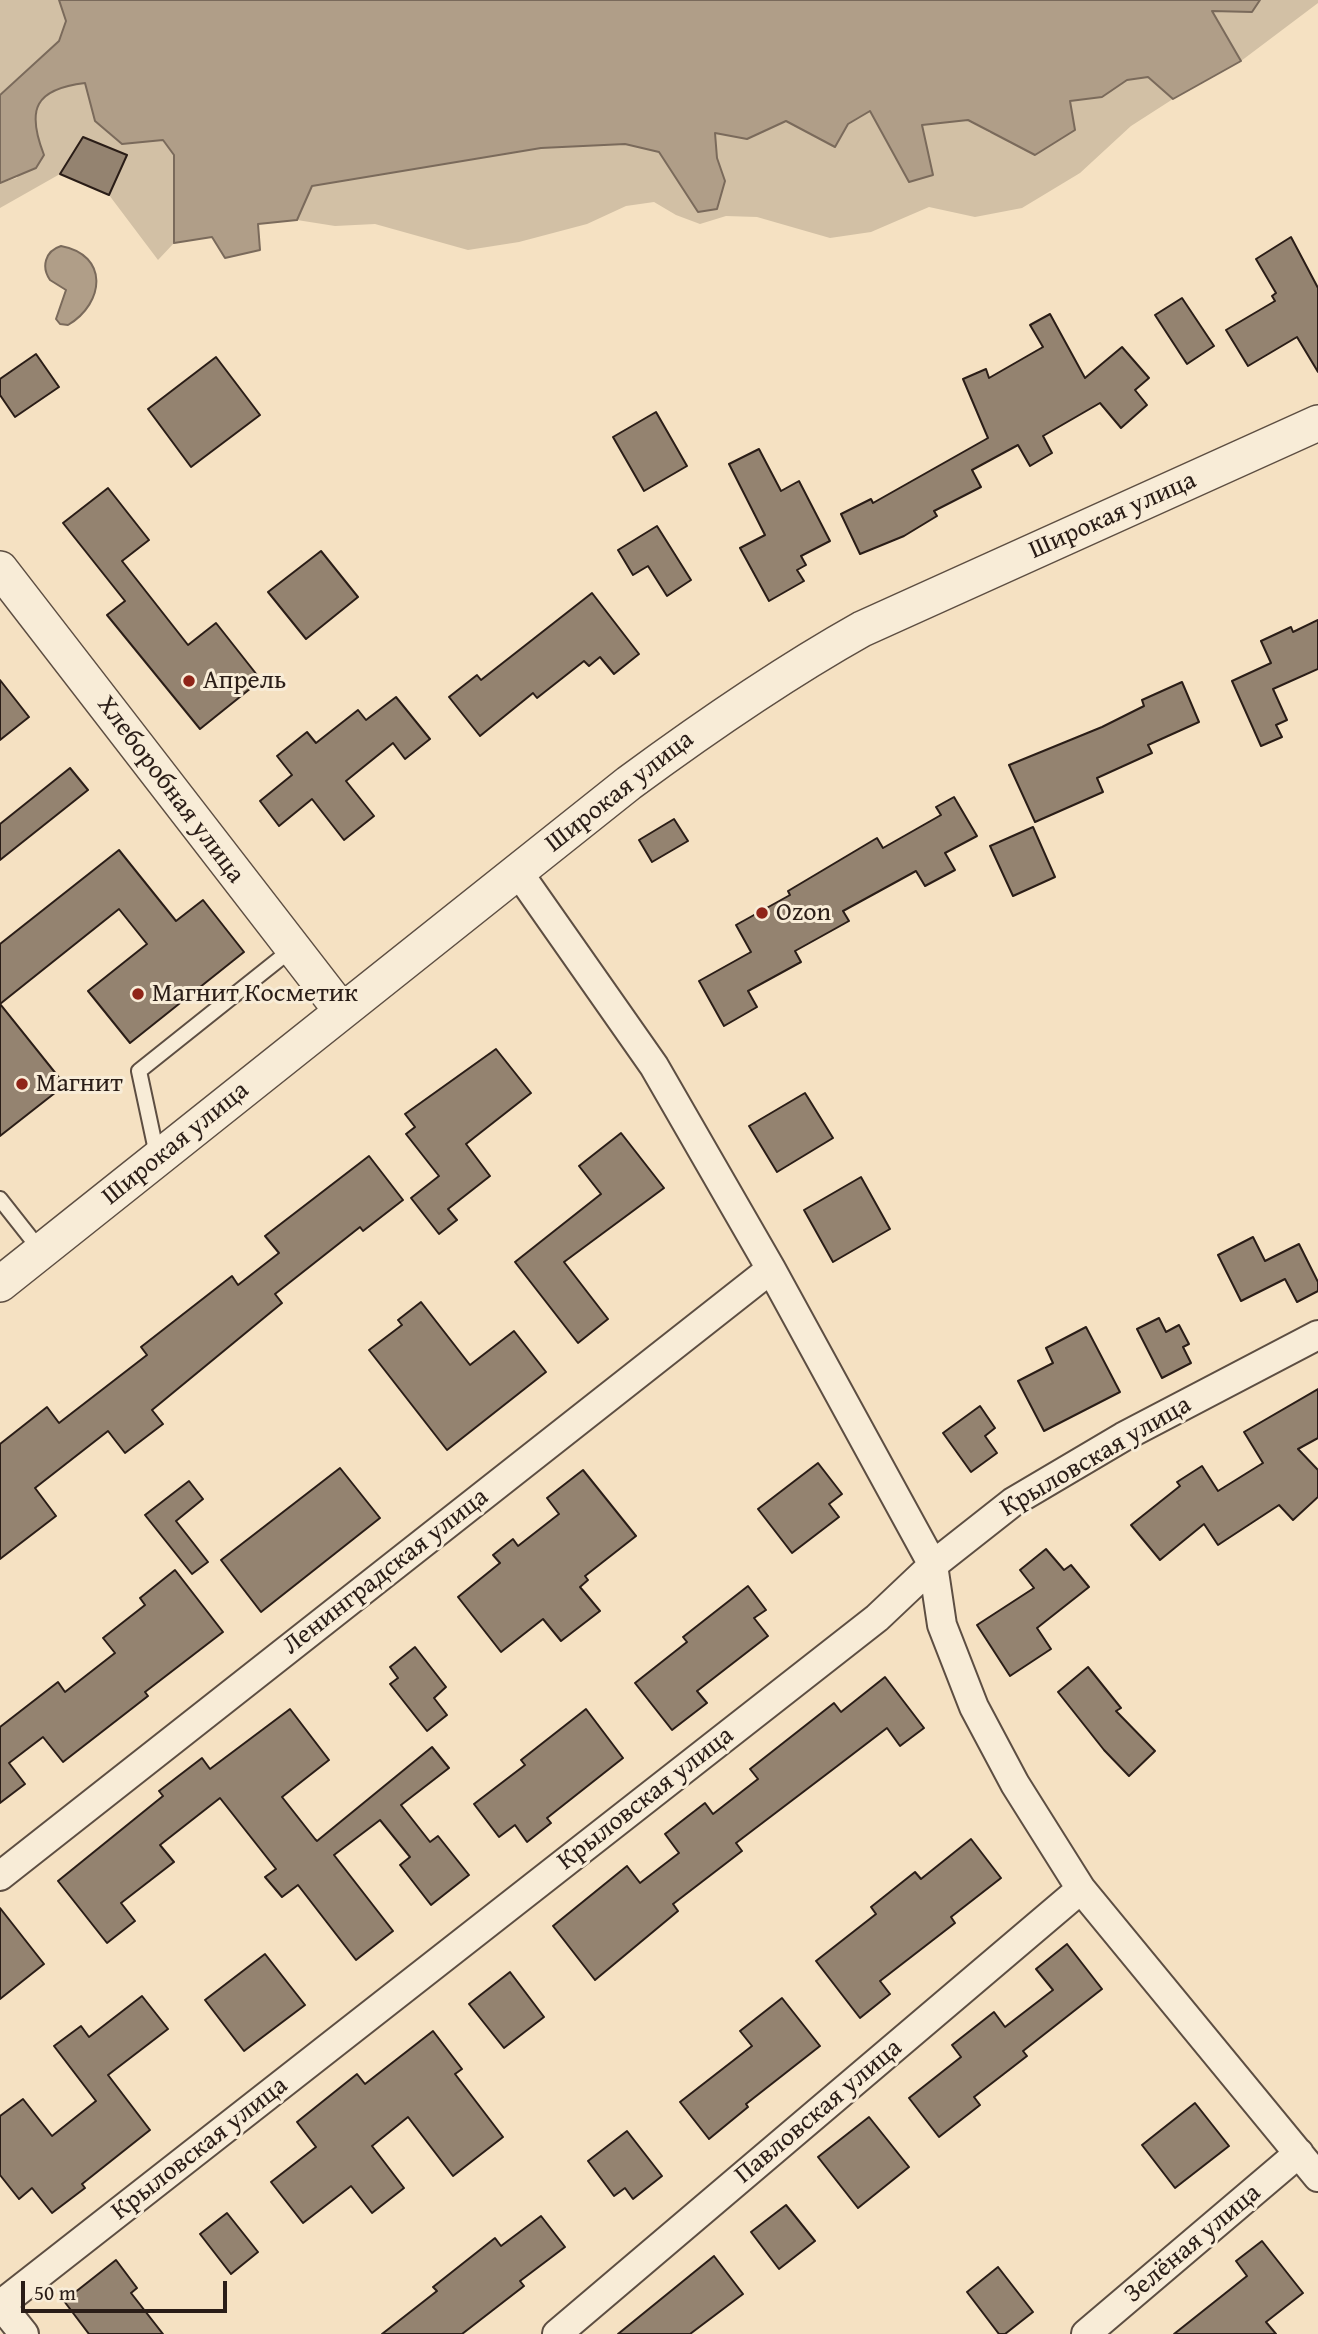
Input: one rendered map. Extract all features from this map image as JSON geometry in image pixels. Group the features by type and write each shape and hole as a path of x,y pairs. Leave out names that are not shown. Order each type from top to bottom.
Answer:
{"street":[{"name":"Широкая улица","path":"0,1284 341,1010 629,783 727,710 797,665 862,629 1318,424"},
{"name":"Хлеборобная улица","path":"0,569 341,1010"},
{"path":"517,872 654,1066 771,1269 933,1565 942,1625 974,1707 1015,1784 1081,1889 1318,2177"},
{"name":"Ленинградская улица","path":"0,1876 771,1269"},
{"name":"Крыловская улица","path":"0,2305 877,1618 933,1565 1013,1502 1123,1437 1318,1335"},
{"name":"Павловская улица","path":"557,2334 1081,1889"},
{"name":"Зелёная улица","path":"1086,2334 1299,2153"},
{"path":"0,2305 24,2334"}],"lane":[{"path":"158,1158 139,1071 292,949"},
{"path":"0,1199 41,1251"}],"shaded area":[{"path":"0,0 59,0 66,21 59,41 0,95"},
{"path":"59,0 1260,0 1252,12 1212,11 1241,61 1173,99 1148,77 1127,80 1102,97 1070,101 1075,130 1035,155 968,120 922,125 933,175 909,182 870,111 848,124 835,147 786,121 747,139 715,133 717,158 725,181 717,209 698,212 659,152 625,144 541,148 312,186 297,220 258,224 260,250 225,258 212,237 174,243 174,155 163,140 122,144 95,121 85,83 55,90 45,96 36,114 36,125 44,155 36,168 0,183 0,95 59,41 66,21"},
{"path":"1260,0 1318,0 1318,3 1241,61 1211,11 1252,12"},
{"path":"1148,77 1173,99 1131,126 1080,173 1022,208 975,217 929,207 871,232 830,238 757,217 726,216 700,224 676,215 654,202 626,206 587,224 519,242 468,250 375,224 335,226 297,220 312,186 541,148 625,144 659,152 725,181 717,158 714,133 747,139 786,121 835,147 848,124 870,111 888,145 933,175 921,125 968,120 990,133 1069,101 1102,97 1127,80"},
{"path":"85,83 95,121 122,144 164,140 174,155 174,243 158,260 109,195 126,155 84,137 60,174 0,208 0,183 17,178 34,129 39,102 58,87"},
{"path":"61,246 77,251 88,259 94,269 96,281 95,293 89,305 68,325 60,324 56,319 66,290 50,280 45,265 51,252"}],"building":[{"path":"83,137 127,155 109,195 60,174"},
{"path":"1291,237 1318,288 1318,372 1297,337 1248,366 1226,330 1275,301 1272,296 1276,293 1256,259"},
{"path":"1182,298 1214,346 1187,364 1155,315"},
{"path":"1050,314 1085,378 1122,347 1149,378 1135,390 1147,405 1121,428 1100,403 1043,436 1052,453 1030,466 1018,445 972,470 981,487 934,511 937,516 904,536 860,554 841,514 871,499 873,503 988,438 963,379 986,369 989,378 1043,347 1030,325"},
{"path":"36,354 59,387 15,417 0,395 0,379"},
{"path":"216,357 260,415 191,467 148,409"},
{"path":"656,412 687,466 644,491 613,437"},
{"path":"759,449 781,491 799,481 830,541 801,556 806,565 797,570 804,581 769,601 740,548 765,535 729,464"},
{"path":"108,488 149,540 122,561 188,645 216,623 261,680 200,729 107,615 125,601 63,523"},
{"path":"657,526 691,580 667,596 648,566 633,575 618,550"},
{"path":"321,551 358,597 306,639 268,592"},
{"path":"592,593 639,654 614,674 600,657 589,666 584,661 537,698 533,693 480,736 449,697 477,675 481,680"},
{"path":"1318,620 1318,669 1273,689 1287,720 1276,725 1282,737 1261,746 1232,681 1271,663 1261,641 1291,627 1293,632"},
{"path":"0,680 29,717 0,740"},
{"path":"1182,682 1199,722 1148,745 1152,753 1097,778 1103,792 1035,822 1009,765 1102,727 1144,706 1142,700"},
{"path":"396,697 430,739 405,759 393,743 346,781 374,816 344,840 312,799 279,826 260,801 292,775 277,756 307,732 316,743 358,710 366,720"},
{"path":"70,768 88,790 0,860 0,824"},
{"path":"954,797 977,836 945,853 955,870 925,886 916,871 843,911 849,921 795,951 801,962 748,991 757,1007 724,1026 699,981 751,952 736,925 790,895 788,891 877,838 883,848 941,815 936,807"},
{"path":"674,819 688,841 652,862 639,840"},
{"path":"1033,827 1055,877 1013,896 990,846"},
{"path":"119,850 176,921 203,900 244,952 130,1043 88,991 147,944 119,909 0,1004 0,944"},
{"path":"0,1004 65,1085 0,1136"},
{"path":"496,1049 531,1093 466,1144 490,1176 448,1209 457,1220 439,1234 411,1198 439,1176 406,1134 415,1127 405,1114"},
{"path":"805,1093 833,1138 777,1172 749,1126"},
{"path":"621,1133 664,1188 564,1262 608,1319 578,1343 515,1262 601,1194 579,1166"},
{"path":"369,1156 403,1200 363,1231 360,1227 275,1294 282,1303 152,1410 163,1424 125,1453 108,1431 35,1488 56,1516 0,1559 0,1444 47,1407 59,1423 147,1355 141,1347 232,1276 238,1285 279,1253 265,1236"},
{"path":"861,1177 890,1229 833,1262 804,1210"},
{"path":"1253,1237 1265,1261 1299,1244 1318,1282 1318,1291 1297,1302 1285,1279 1241,1301 1218,1255"},
{"path":"421,1302 470,1365 514,1331 546,1372 447,1450 369,1350 402,1325 398,1320"},
{"path":"1159,1318 1166,1332 1179,1325 1189,1344 1183,1347 1191,1363 1162,1378 1137,1329"},
{"path":"1086,1327 1120,1392 1044,1431 1018,1381 1053,1363 1046,1348"},
{"path":"1318,1389 1318,1438 1298,1449 1318,1470 1318,1497 1293,1520 1279,1505 1218,1545 1204,1524 1160,1560 1131,1525 1180,1486 1177,1482 1202,1466 1218,1491 1263,1463 1244,1432"},
{"path":"980,1406 995,1428 985,1436 997,1453 971,1472 943,1433"},
{"path":"818,1463 842,1494 829,1504 839,1517 792,1553 758,1509"},
{"path":"340,1468 380,1518 261,1612 221,1560"},
{"path":"583,1470 636,1536 585,1576 588,1580 580,1587 600,1611 561,1641 543,1619 501,1652 458,1597 500,1563 493,1555 513,1539 518,1546 559,1514 547,1498"},
{"path":"189,1481 203,1499 176,1521 208,1562 192,1574 145,1515"},
{"path":"1046,1549 1064,1570 1071,1565 1089,1587 1037,1628 1051,1649 1010,1676 977,1625 1034,1588 1020,1570"},
{"path":"175,1570 223,1632 145,1692 148,1696 63,1762 43,1737 9,1763 25,1784 0,1803 0,1727 58,1682 65,1692 115,1653 103,1638 145,1605 140,1598"},
{"path":"748,1586 766,1610 754,1618 768,1636 697,1691 707,1703 672,1730 635,1683 687,1642 683,1637"},
{"path":"415,1647 446,1687 434,1698 447,1715 427,1731 390,1684 398,1678 390,1667"},
{"path":"1088,1667 1121,1708 1116,1711 1155,1751 1129,1776 1104,1750 1058,1692"},
{"path":"885,1677 924,1728 900,1746 887,1728 736,1843 742,1851 673,1904 678,1911 595,1980 553,1926 627,1866 640,1883 679,1853 665,1834 705,1803 713,1814 758,1779 750,1769 834,1703 841,1712"},
{"path":"290,1709 329,1760 282,1797 317,1841 432,1747 449,1768 401,1805 430,1842 438,1836 469,1875 431,1905 400,1865 410,1857 380,1820 334,1855 393,1931 356,1960 298,1885 282,1897 265,1877 276,1869 220,1798 160,1845 174,1862 121,1903 135,1921 107,1943 58,1881 163,1796 159,1791 202,1758 210,1769"},
{"path":"586,1709 623,1758 547,1818 551,1823 527,1842 515,1825 499,1837 474,1804 525,1765 521,1760"},
{"path":"971,1839 1001,1878 951,1917 955,1923 880,1981 890,1994 860,2018 816,1961 876,1914 871,1907 915,1872 921,1879"},
{"path":"0,1908 44,1964 0,1999"},
{"path":"1067,1944 1102,1989 1023,2051 1027,2056 974,2097 980,2105 939,2137 909,2098 961,2057 952,2045 994,2012 1005,2027 1053,1990 1036,1969"},
{"path":"265,1954 305,2005 244,2051 205,2000"},
{"path":"510,1972 544,2017 504,2048 469,2004"},
{"path":"142,1996 168,2029 108,2075 150,2130 82,2184 85,2188 52,2213 32,2188 19,2199 0,2175 0,2116 23,2099 52,2136 96,2101 54,2046 81,2026 89,2037"},
{"path":"782,1998 820,2046 746,2104 748,2107 709,2139 680,2102 752,2046 740,2031"},
{"path":"433,2031 462,2069 455,2074 503,2137 453,2176 408,2117 372,2146 404,2188 372,2213 351,2186 303,2223 271,2182 316,2147 297,2122 357,2074 365,2084"},
{"path":"1195,2103 1229,2146 1175,2188 1142,2145"},
{"path":"869,2117 909,2167 858,2208 818,2157"},
{"path":"627,2131 662,2176 633,2199 625,2188 614,2196 588,2161"},
{"path":"786,2205 815,2241 779,2269 751,2232"},
{"path":"227,2213 258,2252 231,2274 200,2234"},
{"path":"541,2216 565,2247 520,2281 524,2286 462,2334 382,2334 437,2291 433,2287 495,2238 501,2246"},
{"path":"1262,2241 1303,2293 1266,2322 1276,2334 1174,2334 1247,2276 1236,2261"},
{"path":"714,2256 743,2294 690,2334 618,2334"},
{"path":"116,2260 137,2288 131,2293 163,2334 89,2334 64,2301"},
{"path":"998,2267 1033,2312 1005,2334 999,2334 967,2292"}],"place":[{"name":"Апрель","path":"189,681"},
{"name":"Ozon","path":"762,913"},
{"name":"Магнит Косметик","path":"138,994"},
{"name":"Магнит","path":"22,1084"}]}
